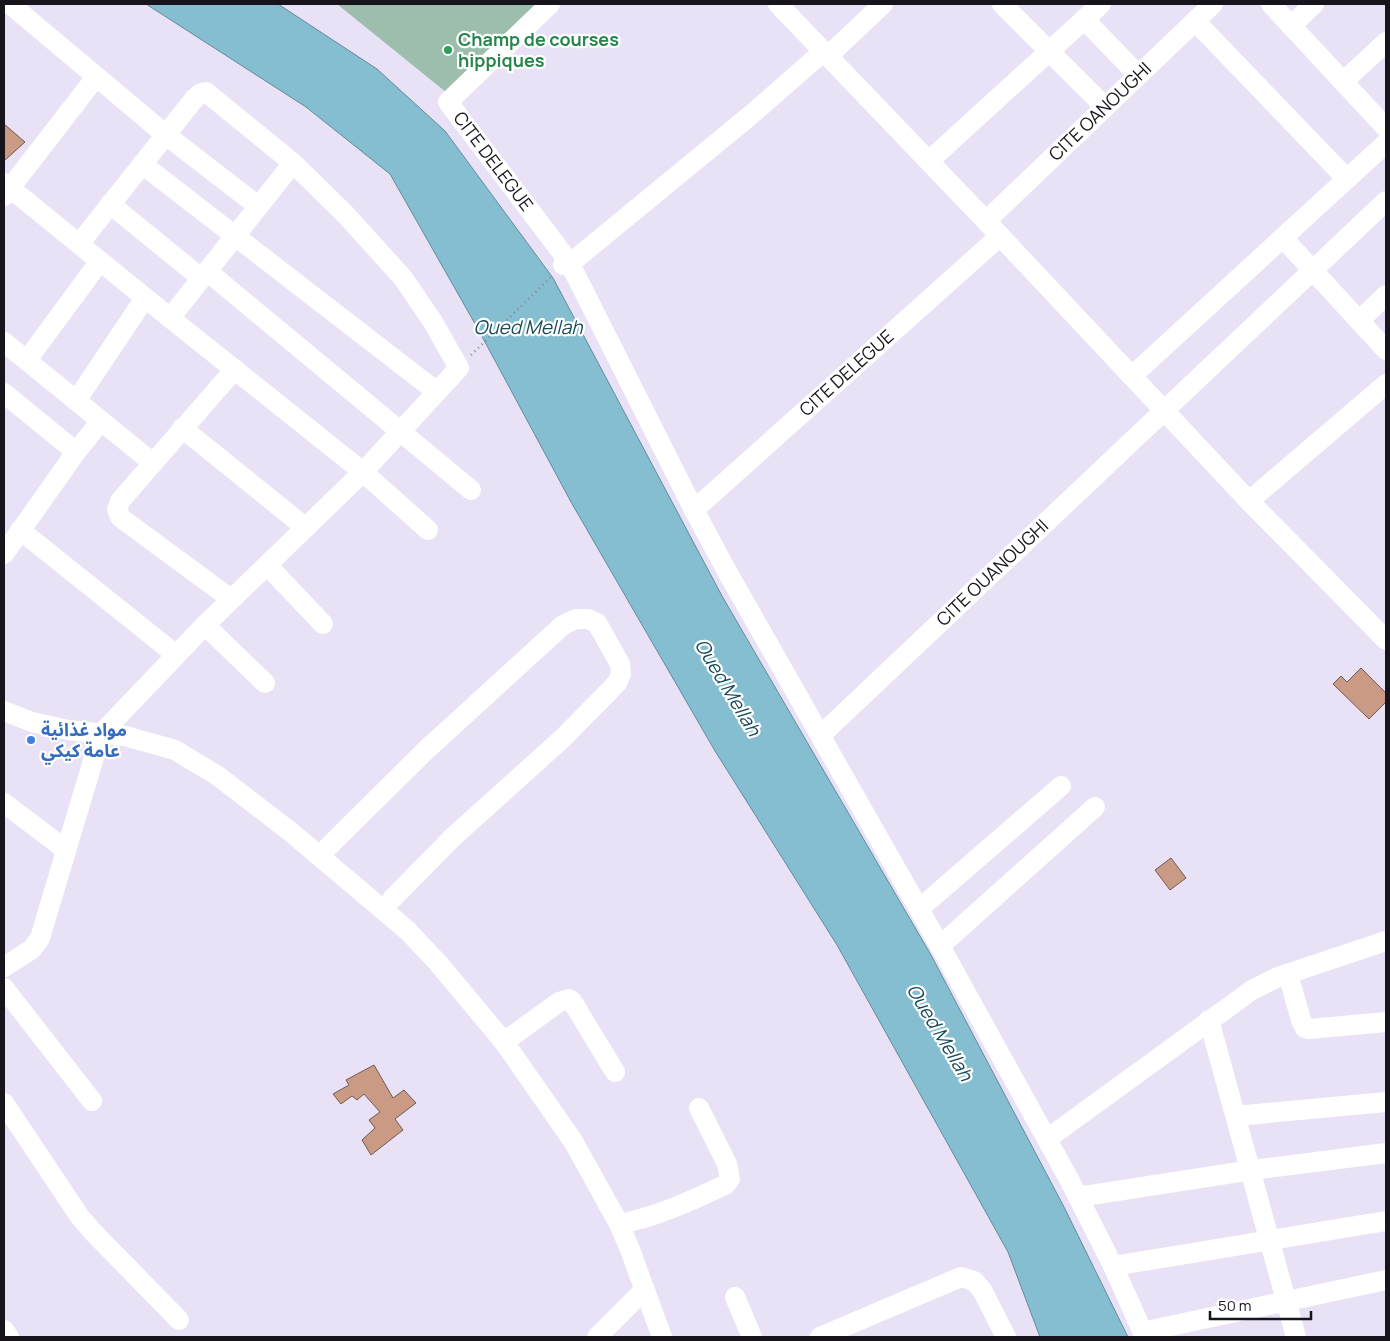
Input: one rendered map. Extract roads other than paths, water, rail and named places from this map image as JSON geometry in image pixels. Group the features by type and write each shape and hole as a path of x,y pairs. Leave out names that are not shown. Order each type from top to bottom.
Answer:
{"street":[{"path":"10,4 166,135 258,206"},
{"name":"CITE DELEGUE","path":"550,4 448,102 566,264"},
{"path":"778,4 986,221 1249,501 1386,640"},
{"path":"882,4 752,114 578,257 566,264 694,510 940,946 1078,1196 1114,1266 1143,1335 1386,1280"},
{"path":"1002,4 1105,107"},
{"path":"929,161 1101,4"},
{"name":"CITE OANOUGHI","path":"986,221 1213,4"},
{"path":"1270,4 1386,128"},
{"path":"1291,26 1314,4"},
{"path":"1084,19 1138,75"},
{"path":"1196,21 1347,179"},
{"path":"1343,82 1386,42"},
{"path":"96,77 6,189 100,261 363,472 428,530"},
{"path":"5,965 32,949 40,938 101,734 204,625 363,472 461,365 403,278 346,215 293,163 206,92 201,93 195,98 78,244"},
{"path":"1132,376 1386,143"},
{"path":"170,318 293,163"},
{"path":"142,164 437,392"},
{"name":"CITE OUANOUGHI","path":"821,736 1386,201"},
{"path":"110,204 204,274 402,431 471,490"},
{"name":"CITE DELEGUE","path":"694,510 1000,236"},
{"path":"1282,238 1386,350"},
{"path":"26,360 100,261"},
{"path":"1360,321 1386,295"},
{"path":"76,401 145,298"},
{"path":"4,342 153,463"},
{"path":"231,599 121,518 117,510 120,501 235,369"},
{"path":"1249,501 1386,384"},
{"path":"4,393 76,452"},
{"path":"4,554 76,452 101,421"},
{"path":"182,428 306,528"},
{"path":"20,530 176,654"},
{"path":"267,565 323,624"},
{"path":"320,855 425,751 563,625 576,619 588,619 597,623 620,664 621,674 617,683 563,738 453,837 392,899"},
{"path":"204,625 265,683"},
{"path":"4,711 32,722 68,730 124,736 175,750 218,776 320,855 408,931 439,964 504,1042 574,1141 619,1224 662,1337"},
{"path":"919,909 1061,786"},
{"path":"4,803 66,850"},
{"path":"940,946 1095,807"},
{"path":"1047,1139 1252,990 1288,974 1386,941"},
{"path":"1288,974 1300,1020 1305,1028 1386,1022"},
{"path":"4,988 92,1101"},
{"path":"504,1042 559,1002 569,999 616,1072"},
{"path":"1210,1020 1296,1337"},
{"path":"1236,1116 1386,1102"},
{"path":"4,1103 87,1224 179,1320"},
{"path":"619,1224 636,1221 678,1206 725,1185 730,1179 727,1164 699,1108"},
{"path":"1078,1196 1252,1170 1386,1153"},
{"path":"1114,1266 1270,1239 1386,1222"},
{"path":"820,1337 961,1277 974,1281 982,1290 1006,1337"},
{"path":"598,1337 644,1290"},
{"path":"735,1297 752,1337"},
{"path":"4,1330 9,1337"}],"water":[{"name":"Oued Mellah","path":"146,4 278,4 377,69 445,131 553,278 722,596 931,955 1064,1207 1128,1337 1040,1337 1008,1252 837,945 715,751 571,502 478,329 390,174 306,107"}],"place":[{"name":"Champ de courses hippiques","path":"448,50"},
{"name":"مواد غذائية عامة كيكي","path":"31,740"}]}
